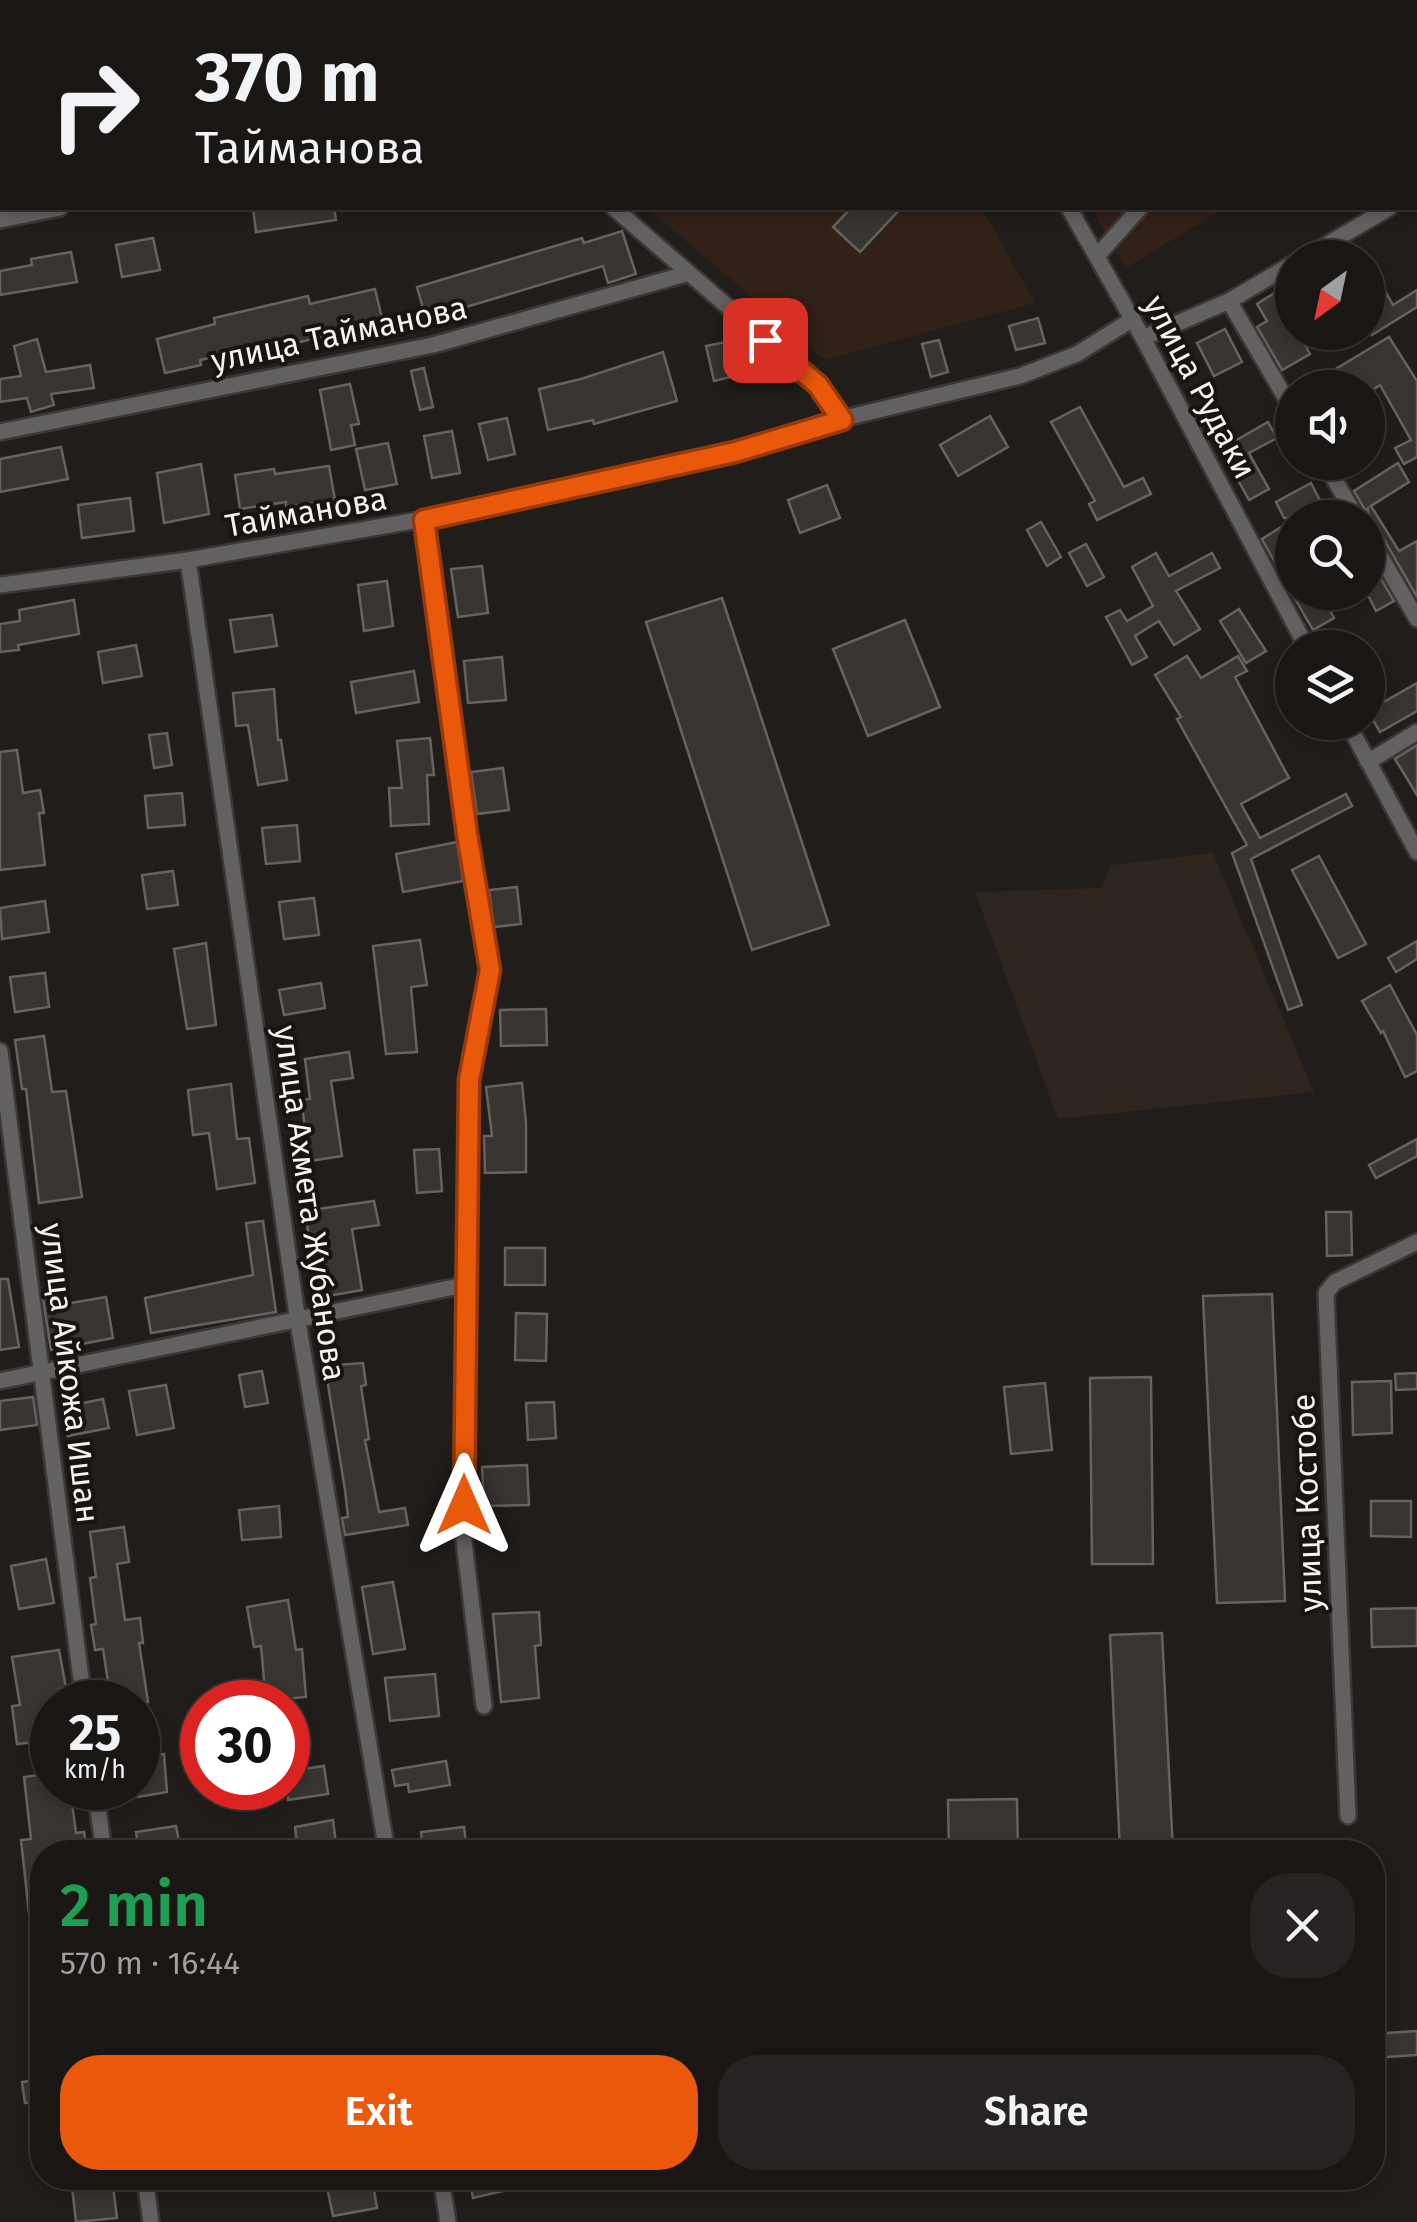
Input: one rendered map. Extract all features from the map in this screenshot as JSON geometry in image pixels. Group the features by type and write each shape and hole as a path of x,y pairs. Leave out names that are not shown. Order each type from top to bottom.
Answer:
{"street":[{"path":"0,220 50,210"},
{"path":"616,210 818,385 842,420"},
{"name":"улица Рудаки","path":"1070,210 1143,338 1297,630"},
{"path":"1097,256 1138,210"},
{"path":"1335,240 1386,210"},
{"name":"улица Тайманова","path":"0,432 434,345 686,274"},
{"path":"1143,338 1229,301 1275,274"},
{"path":"1229,301 1275,379"},
{"name":"Тайманова","path":"0,584 188,560 424,520 735,452 842,420 1020,376 1077,354 1133,320"},
{"path":"424,520 467,834 490,970 469,1080 464,1286 464,1542 484,1706"},
{"name":"улица Ахмета Жубанова","path":"188,560 298,1322 385,1840"},
{"path":"1385,564 1417,619"},
{"path":"1368,762 1417,732"},
{"path":"1356,740 1417,852"},
{"name":"улица Айкожа Ишан","path":"0,1051 81,1680"},
{"name":"улица Костобе","path":"1348,1816 1326,1293 1334,1282 1417,1242"},
{"path":"0,1381 464,1286"},
{"path":"98,1810 102,1840"},
{"path":"147,2190 151,2222"},
{"path":"443,2190 448,2222"}],"shaded area":[{"path":"649,210 983,210 1035,303 825,360"},
{"path":"1092,210 1222,210 1126,268"},
{"path":"1213,853 1314,1092 1058,1119 975,892 1102,888 1111,865"}],"building":[{"path":"253,210 334,210 336,220 256,232"},
{"path":"849,210 899,210 860,252 833,227"},
{"path":"622,231 636,274 608,283 603,266 426,319 417,287 582,238 584,243"},
{"path":"153,238 160,270 122,277 116,245"},
{"path":"71,252 77,282 0,295 0,271 32,265 31,259"},
{"path":"375,289 383,322 275,348 274,344 200,360 201,365 165,373 157,339 215,324 214,318 308,296 310,304"},
{"path":"1417,290 1417,307 1385,327 1385,291 1393,305"},
{"path":"1275,293 1275,350 1308,350 1310,354 1282,370 1257,327 1267,321 1257,304"},
{"path":"1038,318 1045,343 1016,350 1009,326"},
{"path":"1225,329 1242,362 1214,376 1197,343"},
{"path":"1389,337 1417,381 1417,457 1404,464 1395,448 1411,440 1385,394 1385,370 1334,370 1367,350 1385,350 1385,339"},
{"path":"37,339 46,372 90,365 94,388 51,394 54,405 31,412 27,398 0,402 0,379 21,376 14,346"},
{"path":"736,340 743,374 714,381 706,346"},
{"path":"939,340 948,372 931,377 922,344"},
{"path":"663,352 677,401 594,424 593,420 548,430 539,389"},
{"path":"424,368 433,407 420,410 411,371"},
{"path":"350,384 359,424 351,425 355,445 331,450 320,390"},
{"path":"1080,407 1124,487 1143,478 1151,494 1097,520 1089,504 1095,501 1051,422"},
{"path":"990,416 1008,447 958,476 940,445"},
{"path":"507,418 515,454 488,460 479,424"},
{"path":"1268,422 1275,439 1249,453 1269,489 1249,500 1221,449"},
{"path":"452,431 460,473 432,478 424,436"},
{"path":"388,443 397,484 365,490 356,449"},
{"path":"61,447 68,479 0,492 0,459"},
{"path":"1398,463 1409,482 1380,500 1359,500 1354,491 1371,480 1385,480 1385,471"},
{"path":"201,464 209,514 164,523 157,473"},
{"path":"329,466 335,500 240,509 235,475"},
{"path":"1311,483 1320,500 1280,500"},
{"path":"827,485 840,518 800,533 788,500"},
{"path":"130,498 134,531 82,538 78,505"},
{"path":"1041,522 1061,557 1047,566 1027,530"},
{"path":"1385,528 1399,551 1417,541 1417,597 1385,541"},
{"path":"1275,531 1275,562 1262,539"},
{"path":"1086,544 1104,577 1087,586 1069,553"},
{"path":"1156,553 1169,576 1212,553 1220,568 1176,591 1200,629 1174,645 1159,621 1135,636 1147,657 1132,665 1106,617 1120,610 1127,621 1153,606 1132,567"},
{"path":"482,566 488,613 458,617 451,569"},
{"path":"387,581 393,626 364,631 358,585"},
{"path":"1385,585 1394,601 1385,606"},
{"path":"722,598 829,925 752,950 646,622"},
{"path":"74,600 79,634 0,652 0,624 20,621 19,610"},
{"path":"1239,609 1266,651 1246,663 1220,621"},
{"path":"1301,610 1330,610 1334,618 1313,630"},
{"path":"272,615 277,646 235,652 230,620"},
{"path":"905,620 940,707 868,736 833,649"},
{"path":"136,645 142,676 103,683 98,652"},
{"path":"1187,656 1201,678 1238,656 1247,671 1235,677 1289,778 1241,804 1260,838 1346,794 1352,806 1251,859 1302,1005 1288,1010 1232,853 1247,845 1155,675"},
{"path":"502,657 506,700 468,703 464,661"},
{"path":"414,671 419,702 356,713 351,682"},
{"path":"1417,683 1417,711 1385,729 1385,701"},
{"path":"274,689 278,740 287,780 258,785 248,725 236,726 233,693"},
{"path":"167,733 172,765 154,768 149,735"},
{"path":"430,738 434,775 427,775 429,824 391,826 389,788 402,788 397,741"},
{"path":"1417,745 1417,795 1395,759"},
{"path":"17,750 23,793 40,790 45,865 0,870 0,752"},
{"path":"503,768 509,810 477,814 471,772"},
{"path":"182,793 185,825 148,828 145,796"},
{"path":"297,825 300,861 266,864 262,828"},
{"path":"457,842 463,881 403,892 396,854"},
{"path":"1319,856 1366,944 1338,958 1292,870"},
{"path":"173,871 178,905 147,909 142,875"},
{"path":"517,887 521,924 494,927 489,890"},
{"path":"314,898 319,935 284,939 279,902"},
{"path":"45,901 49,932 2,939 0,908"},
{"path":"420,940 427,985 411,987 417,1052 386,1054 373,946"},
{"path":"1417,941 1417,959 1396,972 1388,958"},
{"path":"206,943 216,1025 187,1029 174,949"},
{"path":"45,973 49,1007 15,1012 10,977"},
{"path":"321,983 325,1008 284,1015 279,990"},
{"path":"1390,985 1417,1035 1417,1071 1405,1077 1383,1031 1362,1001"},
{"path":"546,1009 547,1045 501,1046 500,1010"},
{"path":"44,1036 52,1092 66,1091 82,1197 39,1203 26,1089 22,1089 15,1040"},
{"path":"349,1052 353,1078 331,1081 342,1156 310,1161 301,1100 310,1099 305,1059"},
{"path":"522,1083 526,1172 485,1173 484,1136 492,1136 486,1087"},
{"path":"231,1084 237,1139 249,1138 255,1183 217,1189 209,1133 193,1135 188,1090"},
{"path":"1417,1139 1417,1156 1376,1178 1369,1165"},
{"path":"439,1149 442,1191 417,1193 414,1150"},
{"path":"374,1201 379,1225 352,1229 362,1290 322,1297 304,1211"},
{"path":"1326,1212 1351,1212 1352,1255 1327,1256"},
{"path":"263,1221 276,1312 151,1333 145,1298 253,1275 246,1223"},
{"path":"505,1248 545,1248 545,1285 505,1285"},
{"path":"0,1279 8,1279 19,1347 0,1350"},
{"path":"1272,1294 1285,1601 1217,1603 1203,1296"},
{"path":"63,1295 65,1304 106,1297 113,1338 51,1350 43,1299"},
{"path":"516,1313 547,1314 546,1361 515,1360"},
{"path":"363,1363 366,1385 361,1386 369,1439 365,1440 379,1512 405,1508 408,1525 345,1535 345,1490 325,1366"},
{"path":"262,1371 268,1403 245,1407 239,1375"},
{"path":"1417,1373 1417,1389 1396,1390 1395,1374"},
{"path":"1151,1377 1153,1564 1092,1564 1090,1378"},
{"path":"1391,1381 1392,1433 1353,1435 1352,1382"},
{"path":"1045,1383 1052,1450 1011,1454 1004,1387"},
{"path":"166,1385 174,1428 137,1435 129,1391"},
{"path":"33,1397 37,1425 0,1430 0,1401"},
{"path":"103,1399 109,1428 68,1436 63,1407"},
{"path":"554,1402 556,1438 528,1440 526,1403"},
{"path":"527,1465 529,1505 484,1506 482,1467"},
{"path":"1371,1501 1411,1501 1411,1537 1371,1536"},
{"path":"279,1506 281,1537 242,1540 239,1510"},
{"path":"124,1527 129,1562 117,1564 125,1620 140,1618 145,1680 108,1680 103,1649 95,1650 90,1578 96,1577 90,1532"},
{"path":"46,1559 54,1603 19,1609 11,1566"},
{"path":"393,1582 405,1649 373,1654 362,1587"},
{"path":"288,1600 296,1650 302,1649 305,1680 264,1680 261,1646 254,1647 247,1607"},
{"path":"1417,1608 1417,1646 1372,1647 1371,1609"},
{"path":"539,1612 541,1645 535,1646 539,1698 501,1702 493,1614"},
{"path":"1162,1633 1172,1840 1119,1840 1110,1635"},
{"path":"59,1650 65,1680 30,1680 30,1743 17,1744 12,1706 20,1705 12,1657"},
{"path":"435,1674 439,1716 390,1721 385,1678"},
{"path":"164,1754 167,1792 160,1793 160,1755"},
{"path":"446,1761 450,1785 409,1792 408,1784 395,1786 392,1770"},
{"path":"324,1766 328,1794 310,1797 310,1768"},
{"path":"30,1776 30,1810 73,1810 76,1833 84,1832 85,1840 30,1840 29,1913 21,1840 31,1839 24,1777"},
{"path":"1017,1799 1018,1840 949,1840 948,1800"},
{"path":"333,1820 336,1840 297,1840 295,1827"},
{"path":"176,1826 179,1840 137,1840 136,1832"},
{"path":"464,1827 466,1840 422,1840 421,1832"},
{"path":"1417,2031 1417,2055 1385,2057 1385,2033"},
{"path":"30,2081 30,2102 25,2103 22,2082"},
{"path":"72,2190 114,2190 117,2218 76,2222"},
{"path":"328,2190 374,2190 377,2208 333,2216"},
{"path":"471,2190 503,2190 503,2191 473,2198"}],"route":[{"path":"464,1505 469,1080 490,970 467,834 424,520 735,452 842,420 818,385 765,340"}]}
